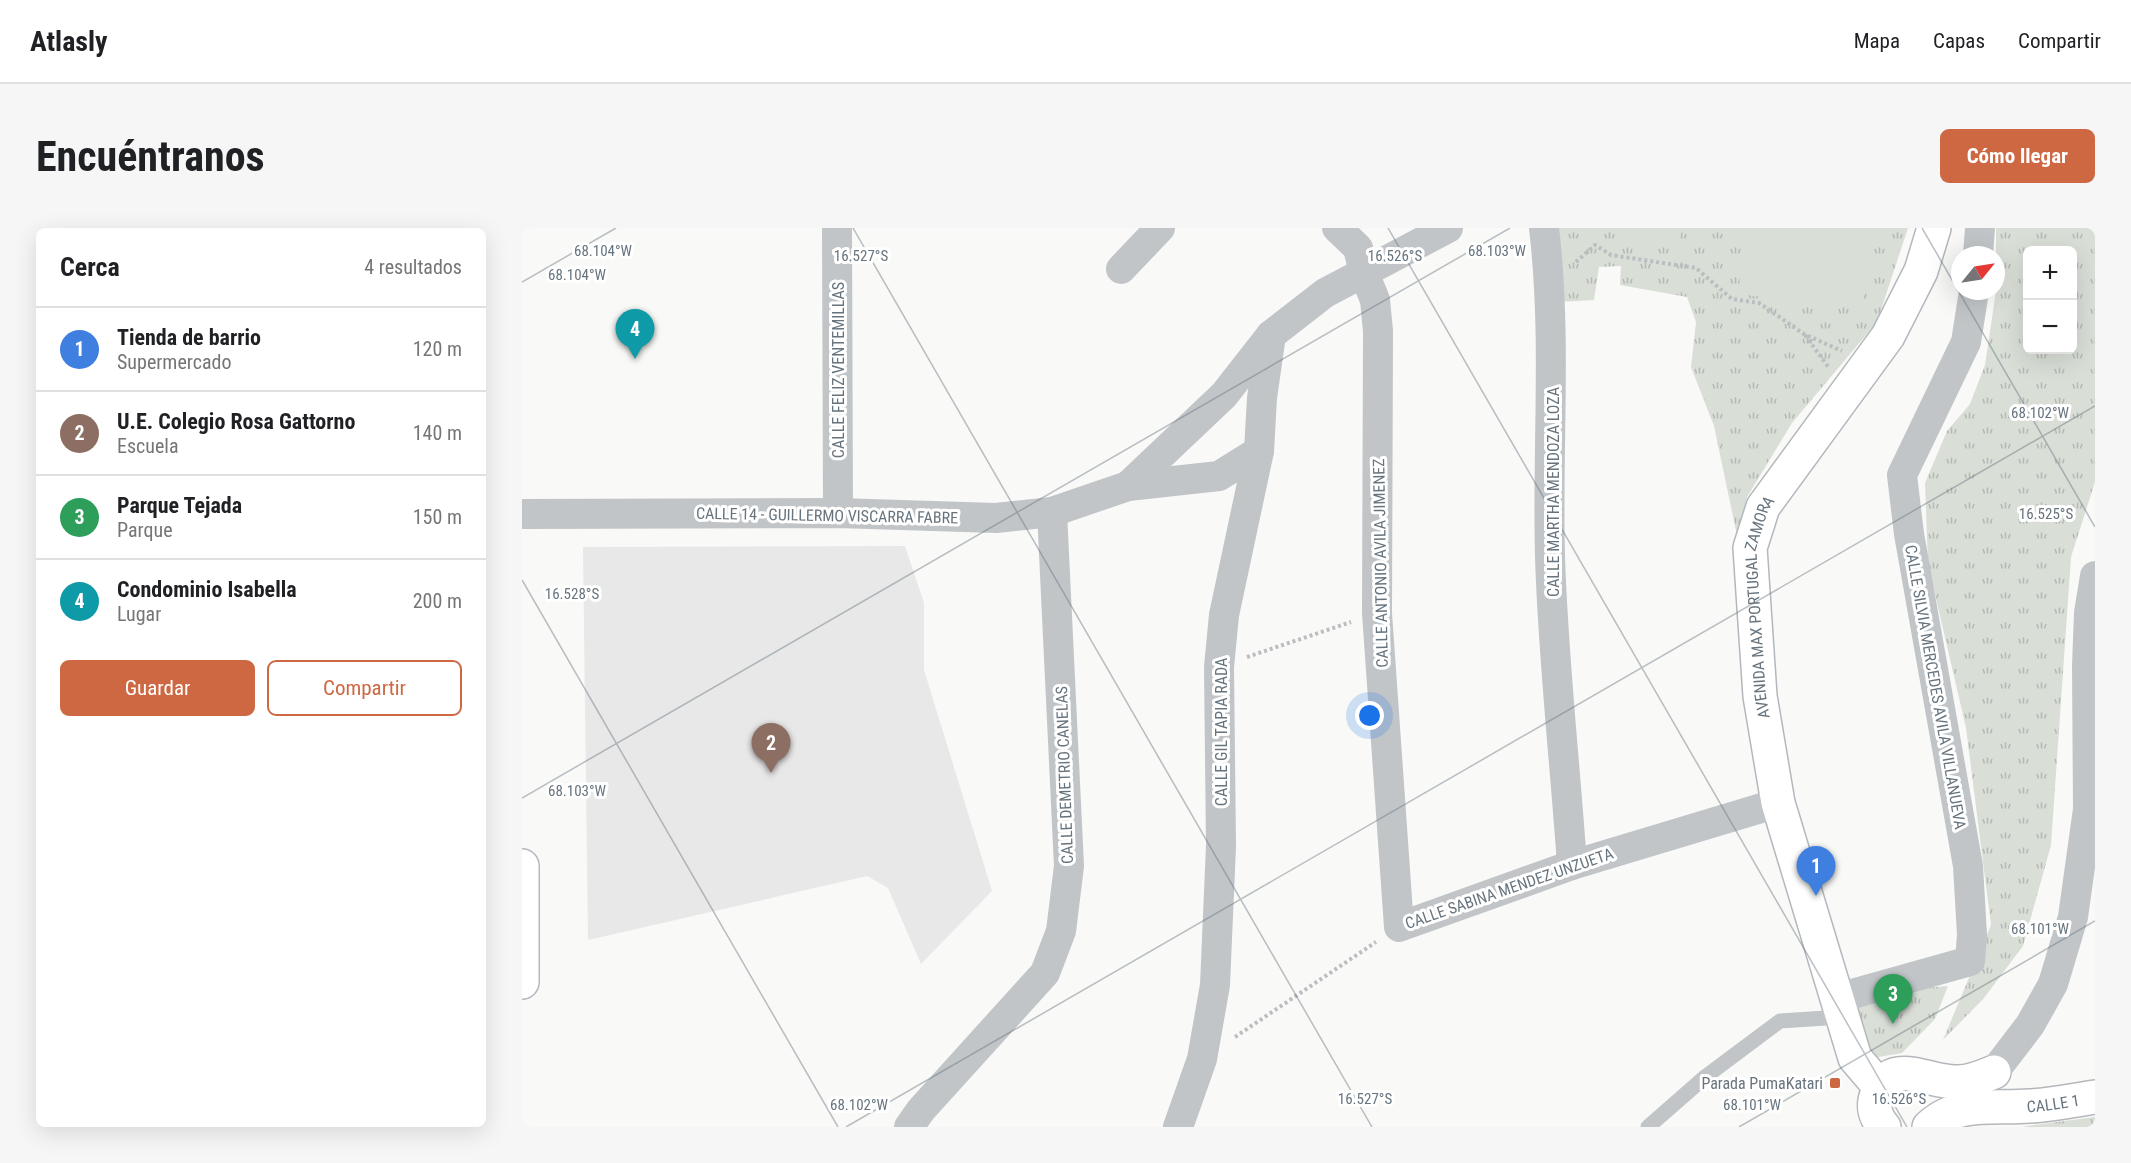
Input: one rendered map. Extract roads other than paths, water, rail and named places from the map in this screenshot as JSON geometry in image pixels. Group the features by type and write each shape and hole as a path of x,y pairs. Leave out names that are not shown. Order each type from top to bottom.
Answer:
{"main road":[{"name":"AVENIDA MAX PORTUGAL ZAMORA","path":"1880,1086 1855,1058 1778,802 1760,696 1750,548 1763,507 1888,336 1921,271 1934,228"},
{"path":"522,866 522,982"},
{"path":"1884,1127 1877,1119 1873,1102 1880,1086 1892,1075 1909,1072 1943,1082 1961,1082 1994,1072"},
{"path":"1994,1072 1990,1083 1992,1094 1999,1102 2022,1107"},
{"path":"1924,1077 1935,1090 1939,1106 1931,1124"},
{"name":"CALLE 1","path":"1931,1124 1966,1107 2022,1107 2095,1097"}],"street":[{"name":"CALLE FELIZ VENTEMILLAS","path":"837,228 838,513"},
{"path":"1121,269 1160,228"},
{"name":"CALLE ANTONIO AVILA JIMENEZ","path":"1337,228 1358,249 1364,273 1375,300 1378,331 1377,613 1399,927"},
{"name":"CALLE 14 - GUILLERMO VISCARRA FABRE","path":"1128,486 1224,395 1271,335 1324,292 1448,228"},
{"name":"CALLE MARTHA MENDOZA LOZA","path":"1544,228 1550,278 1552,338 1550,556 1572,864"},
{"path":"1979,246 1980,228"},
{"name":"CALLE SILVIA MERCEDES AVILA VILLANUEVA","path":"1839,1007 1970,961 1972,935 1968,866 1911,545 1902,475 1966,342 1973,300"},
{"name":"CALLE GIL TAPIA RADA","path":"1178,1127 1202,1059 1215,985 1221,846 1219,667 1224,615 1259,451 1262,398 1271,335"},
{"name":"CALLE 14 - GUILLERMO VISCARRA FABRE","path":"522,514 838,513 996,518 1052,512 1128,486 1219,476 1259,451"},
{"name":"CALLE DEMETRIO CANELAS","path":"909,1127 921,1110 1045,974 1061,931 1069,866 1052,512"},
{"path":"1994,1072 2030,1025 2053,984 2073,917 2088,809 2087,666 2089,613 2095,576"},
{"name":"CALLE SABINA MENDEZ UNZUETA","path":"1399,927 1572,864 1778,802"}],"lane":[{"path":"1648,1127 1705,1077 1780,1021 1839,1007"}],"place":[{"name":"Condominio Isabella","path":"635,359"},
{"name":"U.E. Colegio Rosa Gattorno","path":"771,773"},
{"name":"Tienda de barrio","path":"1816,896"},
{"name":"Parque Tejada","path":"1893,1024"},
{"name":"Parada PumaKatari","path":"1835,1083"}]}
